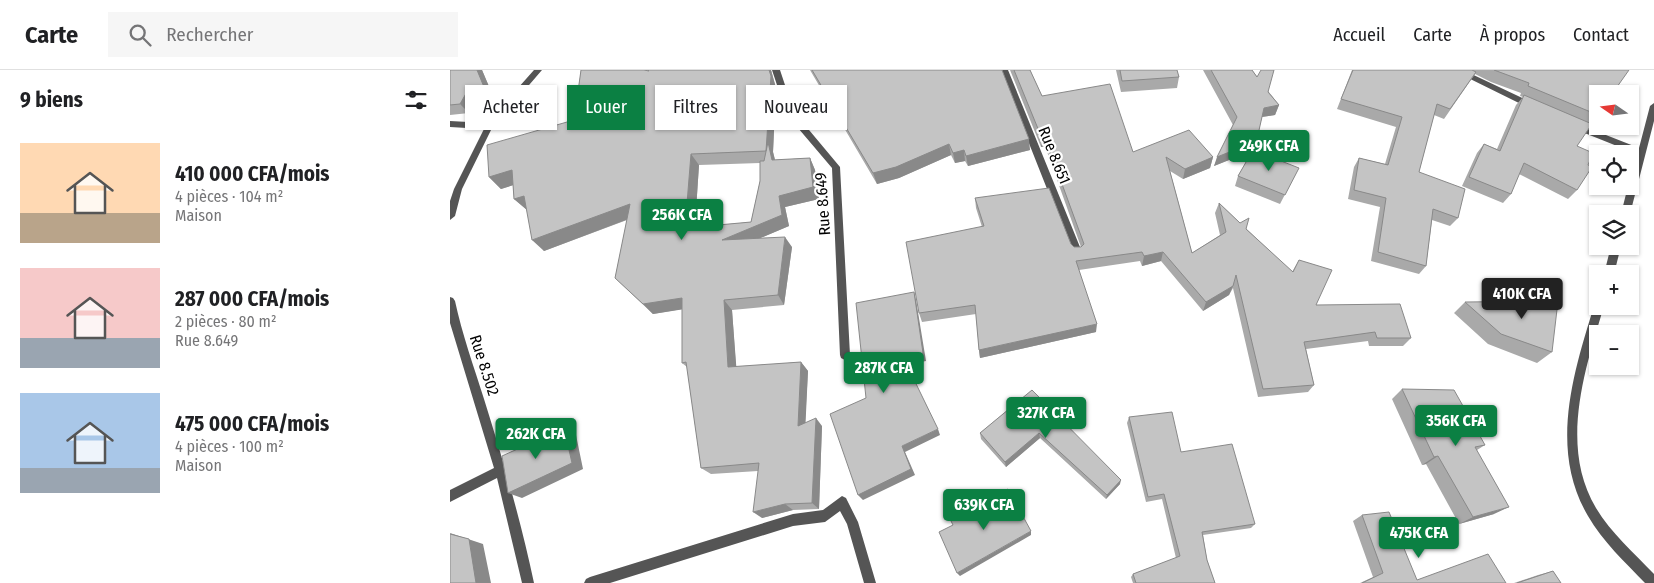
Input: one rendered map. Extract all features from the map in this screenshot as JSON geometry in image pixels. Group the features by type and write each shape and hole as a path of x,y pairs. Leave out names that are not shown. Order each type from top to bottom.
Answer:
{"street":[{"path":"525,85 538,70"},
{"name":"Rue 8.649","path":"776,70 790,113 836,167 845,355"},
{"name":"Rue 8.651","path":"1004,70 1077,252"},
{"path":"1456,70 1539,110"},
{"path":"1627,205 1654,106"},
{"path":"1565,121 1641,152"},
{"path":"450,124 465,125"},
{"path":"450,216 458,189 487,130"},
{"name":"Rue 8.502","path":"450,301 458,337 472,375 523,556 528,583"},
{"path":"1596,315 1577,377 1571,416 1572,445 1576,468 1586,501 1609,536 1654,583"},
{"path":"450,496 499,471"},
{"path":"590,583 793,520 825,516 842,502 852,522 870,583"}],"building":[{"path":"450,70 477,70 483,85 465,85 465,95 460,104 450,105"},
{"path":"581,70 769,70 770,85 746,85 746,130 767,130 766,151 691,154 685,228 751,222 760,181 760,161 764,161 768,142 772,160 810,158 813,187 779,196 782,215 722,240 785,237 778,295 724,300 728,367 801,362 798,426 816,418 812,503 785,504 753,512 759,463 701,468 686,362 682,363 682,298 643,304 615,278 630,204 532,240 524,196 514,199 512,170 489,177 487,145 539,130 557,130 557,125 567,122 567,130 645,130 645,85 579,85"},
{"path":"812,70 1002,70 1029,139 966,156 964,150 953,153 949,144 896,167 873,173 847,129 847,85 821,85"},
{"path":"1014,70 1030,70 1042,96 1110,84 1133,152 1189,130 1213,157 1185,169 1166,157 1192,253 1226,232 1219,203 1240,223 1249,218 1246,229 1293,272 1299,260 1332,270 1316,305 1400,304 1411,338 1377,338 1375,332 1304,342 1314,385 1263,389 1236,275 1233,286 1206,302 1163,252 1144,256 1142,252 1076,261 1097,324 979,350 975,305 919,313 906,242 984,226 975,198 1049,188 1071,244 1074,247 1081,247 1084,244 1044,135 1041,136"},
{"path":"1120,70 1177,70 1179,77 1122,81"},
{"path":"1211,70 1252,70 1257,77 1261,70 1274,70 1268,92 1279,105 1264,108 1255,148 1252,143 1217,157 1237,117"},
{"path":"1353,70 1472,70 1476,72 1450,109 1437,104 1419,172 1465,189 1458,218 1433,209 1426,266 1378,252 1386,198 1354,190 1359,158 1388,165 1402,117 1341,99"},
{"path":"1494,70 1629,70 1618,85 1589,85 1589,111 1528,86 1529,83"},
{"path":"1524,95 1589,123 1589,128 1577,146 1589,151 1589,172 1577,190 1524,163 1511,194 1469,177 1484,144 1500,151"},
{"path":"1253,150 1299,168 1285,195 1238,176"},
{"path":"914,292 923,353 903,357 938,429 902,446 911,469 858,495 830,414 866,398 856,303"},
{"path":"1558,301 1552,352 1501,334 1465,302"},
{"path":"1402,389 1454,390 1485,445 1475,447 1509,507 1473,517 1438,456 1434,457"},
{"path":"1032,390 1121,480 1107,495 1039,433 1005,462 980,433"},
{"path":"1172,412 1181,452 1232,444 1255,524 1202,532 1207,560 1215,583 1136,583 1133,574 1180,556 1164,494 1148,497 1129,417"},
{"path":"564,428 572,463 508,493 502,456"},
{"path":"1008,489 1031,531 957,573 939,532 953,525 951,521"},
{"path":"1389,512 1417,580 1488,554 1506,583 1362,583 1383,573 1362,515"},
{"path":"450,534 469,539 476,583 450,583"},
{"path":"1553,571 1561,583 1517,583"}]}
